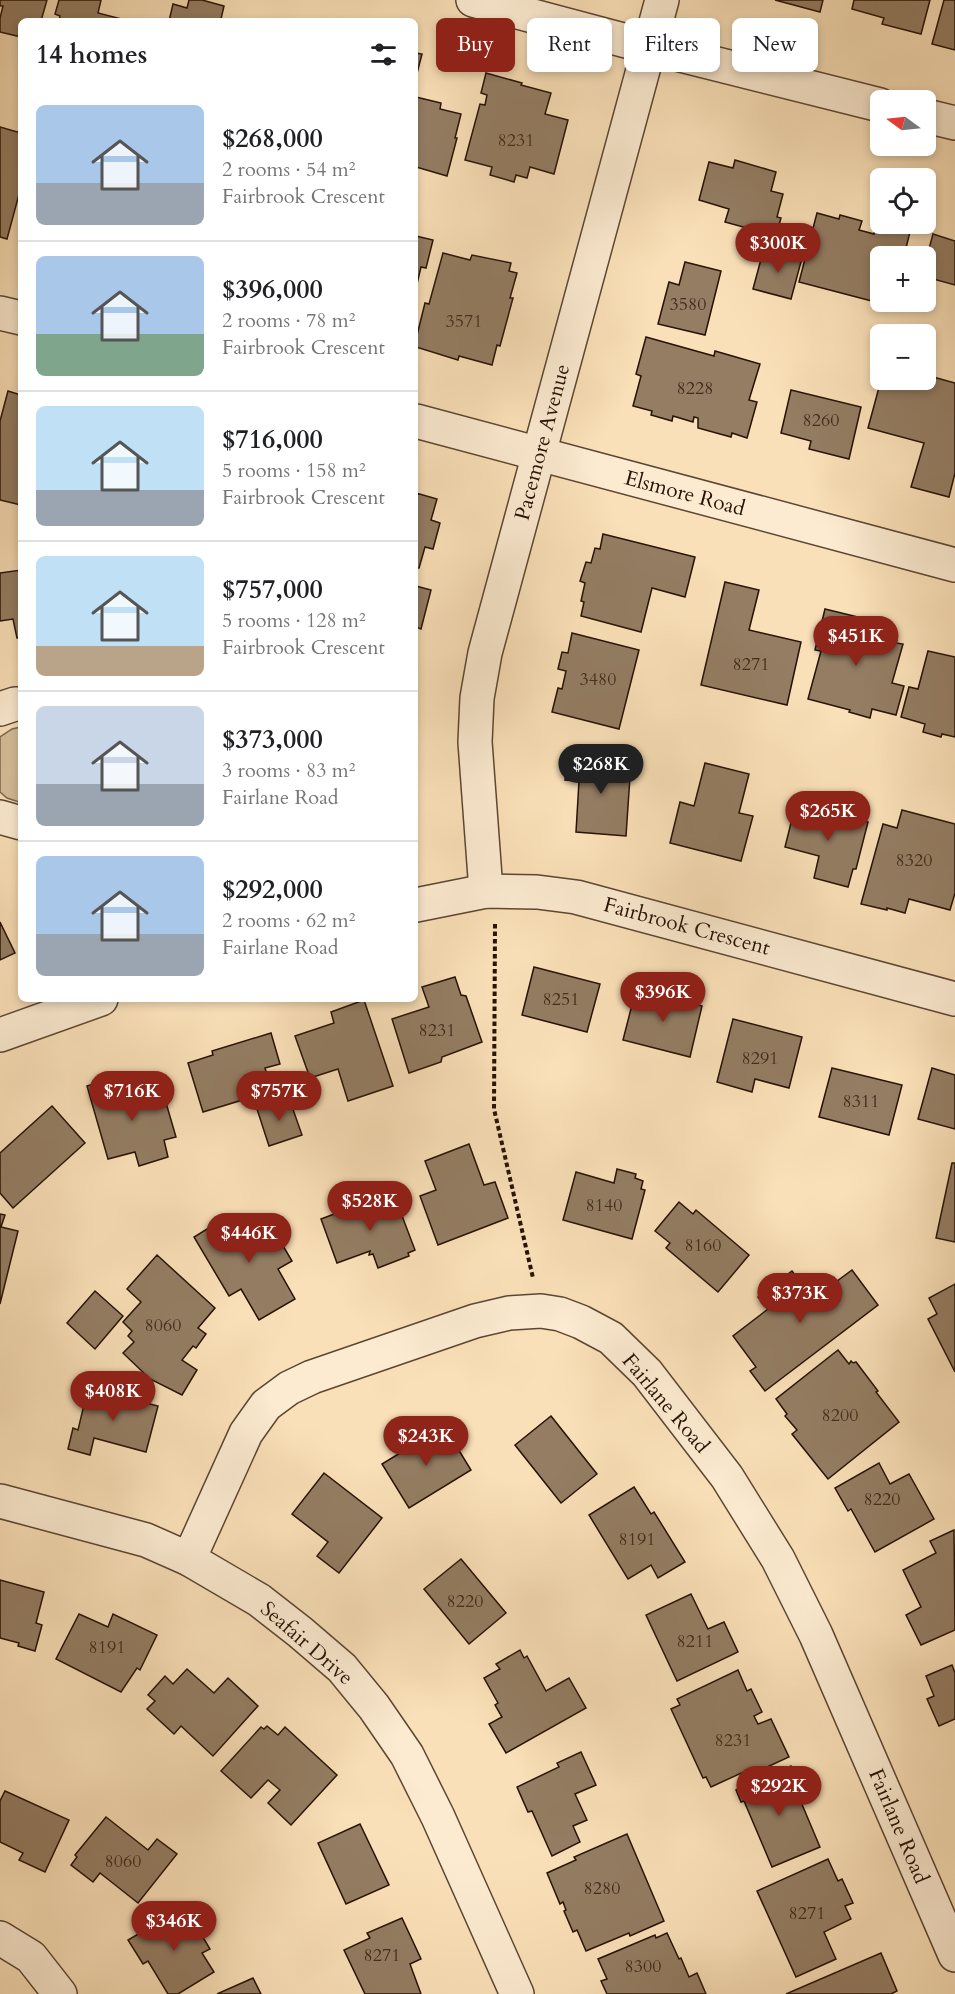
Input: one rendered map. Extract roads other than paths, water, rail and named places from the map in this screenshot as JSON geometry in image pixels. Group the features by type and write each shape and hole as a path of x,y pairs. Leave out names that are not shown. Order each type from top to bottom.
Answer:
{"street":[{"path":"473,0 624,40"},
{"name":"Pacemore Avenue","path":"657,18 662,0"},
{"path":"720,65 870,102"},
{"name":"Pacemore Avenue","path":"486,891 476,742 477,698 485,653 642,72"},
{"path":"936,118 955,123"},
{"path":"0,312 18,317"},
{"name":"Elsmore Road","path":"418,423 955,565"},
{"path":"0,709 18,705"},
{"path":"0,817 18,822"},
{"name":"Fairbrook Crescent","path":"418,905 486,891 537,892 576,897 955,999"},
{"path":"0,1035 93,1002"},
{"name":"Fairlane Road","path":"189,1559 246,1432 266,1405 289,1388 312,1377 475,1321 509,1313 541,1311 581,1322 611,1338 647,1373 727,1477 778,1560 816,1635 955,1955"},
{"name":"Seafair Drive","path":"0,1501 146,1540 189,1559 259,1600 342,1668 374,1707 407,1755 433,1807 517,1994"},
{"path":"0,1938 31,1957 60,1994"}]}
